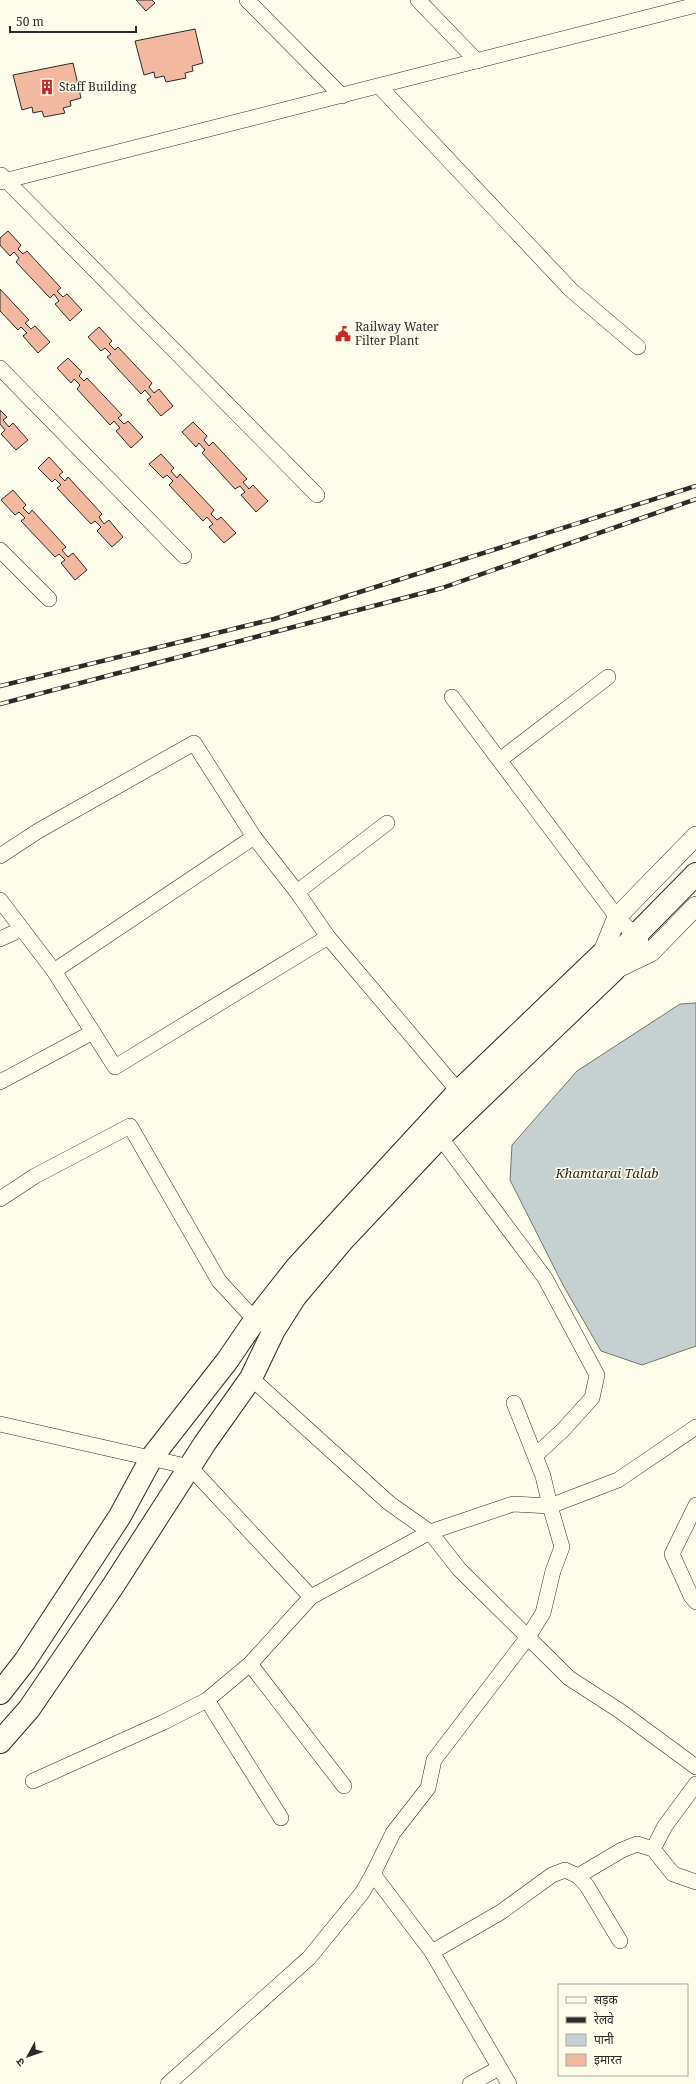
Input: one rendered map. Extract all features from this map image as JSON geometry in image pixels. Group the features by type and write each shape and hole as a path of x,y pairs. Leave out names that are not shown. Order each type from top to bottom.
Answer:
{"main road":[{"path":"0,1693 25,1661 120,1516 152,1457 227,1361 255,1320 296,1268 465,1099 618,953 696,874"},
{"path":"0,1742 29,1710 190,1467 251,1378 274,1330 295,1297 343,1240 440,1137 465,1099"}],"street":[{"path":"247,0 342,96"},
{"path":"418,0 477,61"},
{"path":"2,179 342,96 696,5"},
{"path":"379,86 571,290 638,347"},
{"path":"2,179 316,494"},
{"path":"0,368 184,556"},
{"path":"0,550 49,599"},
{"path":"501,759 608,677"},
{"path":"452,697 501,759 618,917 618,953"},
{"path":"0,856 38,832 194,742 254,837 297,892 328,937 465,1099"},
{"path":"297,892 387,823"},
{"path":"618,953 618,917 696,836"},
{"path":"54,971 254,837"},
{"path":"0,900 54,971 115,1067 328,937"},
{"path":"618,953 651,952 696,906"},
{"path":"0,939 22,929"},
{"path":"618,953 651,952"},
{"path":"0,1082 92,1032"},
{"path":"0,1199 35,1176 130,1126 219,1281 255,1320 274,1330"},
{"path":"440,1137 545,1278 597,1375 592,1398 563,1430 536,1455"},
{"path":"251,1378 389,1503 430,1532 459,1569 569,1678 620,1711 696,1768"},
{"path":"168,2084 309,1958 362,1893 393,1833 428,1788 434,1760 528,1637 543,1613 553,1571 562,1547 536,1455 514,1403"},
{"path":"0,1424 152,1457 190,1467 312,1597"},
{"path":"33,1782 164,1722 207,1700 250,1664 312,1597 430,1532 513,1504 550,1506 618,1480 696,1427"},
{"path":"696,1505 672,1554 691,1596 696,1602"},
{"path":"250,1664 344,1786"},
{"path":"207,1700 282,1818"},
{"path":"653,1848 665,1826 696,1784"},
{"path":"578,1876 622,1850 637,1844 653,1848 673,1874 696,1882"},
{"path":"432,1952 501,1912 552,1875 564,1870 578,1876 587,1886 620,1941"},
{"path":"373,1874 432,1952 509,2084"},
{"path":"470,2084 499,2068"}],"water":[{"name":"Khamtarai Talab","path":"696,1003 696,1346 642,1365 601,1351 563,1285 510,1180 512,1145 577,1071 680,1004"}],"building":[{"path":"136,0 152,0 155,3 146,11"},
{"name":"Staff Building","path":"195,29 203,63 192,66 193,71 185,73 186,78 166,82 164,76 155,78 154,72 144,75 135,41"},
{"name":"Staff Building","path":"73,63 81,98 70,101 71,106 63,108 65,113 44,117 42,111 33,113 32,107 22,110 13,75"},
{"path":"8,231 21,245 18,249 23,254 27,251 61,288 57,291 63,297 67,294 82,310 70,321 55,304 59,301 54,294 50,298 16,262 19,258 14,252 10,256 0,245 0,238"},
{"path":"0,289 29,320 25,323 31,329 35,326 50,342 38,353 23,336 27,333 21,327 18,330 0,311"},
{"path":"99,327 112,341 109,344 115,350 118,347 152,383 149,387 154,393 159,389 173,406 161,416 147,400 151,397 145,390 141,394 107,357 111,354 105,348 101,351 88,337"},
{"path":"68,358 82,372 79,376 84,381 87,378 122,415 118,418 124,424 128,421 143,437 131,448 116,431 120,428 114,421 110,425 77,389 80,385 74,379 71,383 57,368"},
{"path":"0,410 7,417 3,420 9,427 13,423 28,440 16,450 1,434 5,430 0,424"},
{"path":"193,422 207,436 204,440 209,446 213,442 247,479 243,482 249,489 253,485 268,501 256,512 241,495 245,492 240,486 235,489 202,453 205,450 199,443 196,447 182,432"},
{"path":"161,454 174,468 171,471 177,478 180,474 214,510 211,514 217,520 221,517 236,533 224,543 209,527 213,524 207,517 203,521 169,485 173,481 167,475 163,478 149,464"},
{"path":"49,457 63,472 59,475 65,481 68,477 102,514 99,517 104,524 109,520 123,537 112,547 97,531 101,527 95,521 91,524 57,488 61,485 55,479 52,482 38,468"},
{"path":"13,490 26,505 23,508 29,514 32,510 66,547 62,550 68,557 73,553 87,570 75,580 61,563 65,560 59,554 55,557 21,521 25,518 19,512 15,515 1,500"}],"railway":[{"path":"0,686 274,619 696,486"},
{"path":"0,704 442,588 696,499"}],"place":[{"name":"Staff Building","path":"47,87"},
{"name":"Railway Water Filter Plant","path":"343,334"}]}
